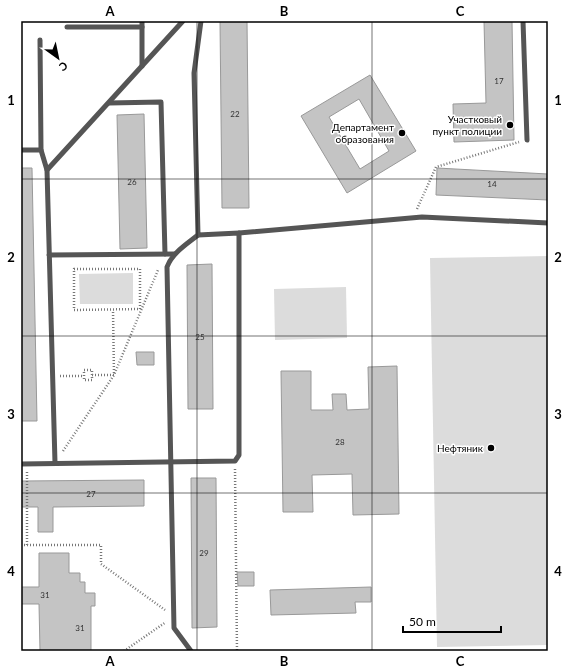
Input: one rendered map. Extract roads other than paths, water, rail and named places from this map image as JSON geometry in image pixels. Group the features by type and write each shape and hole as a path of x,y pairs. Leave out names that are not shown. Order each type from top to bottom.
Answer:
{"lane":[{"path":"47,170 183,21"},
{"path":"198,235 194,73 201,21"},
{"path":"523,21 526,140"},
{"path":"67,27 142,24 142,66"},
{"path":"40,40 41,150 47,170 55,463"},
{"path":"108,102 161,102 165,254"},
{"path":"21,150 41,150"},
{"path":"191,651 174,628 167,267 175,254 198,235 414,217 548,223"},
{"path":"24,464 235,461 240,455 238,232"},
{"path":"50,255 175,254"}],"place":[{"name":"Участковый пункт полиции","path":"510,125"},
{"name":"Департамент образования","path":"402,133"},
{"name":"Нефтяник","path":"491,448"}]}
